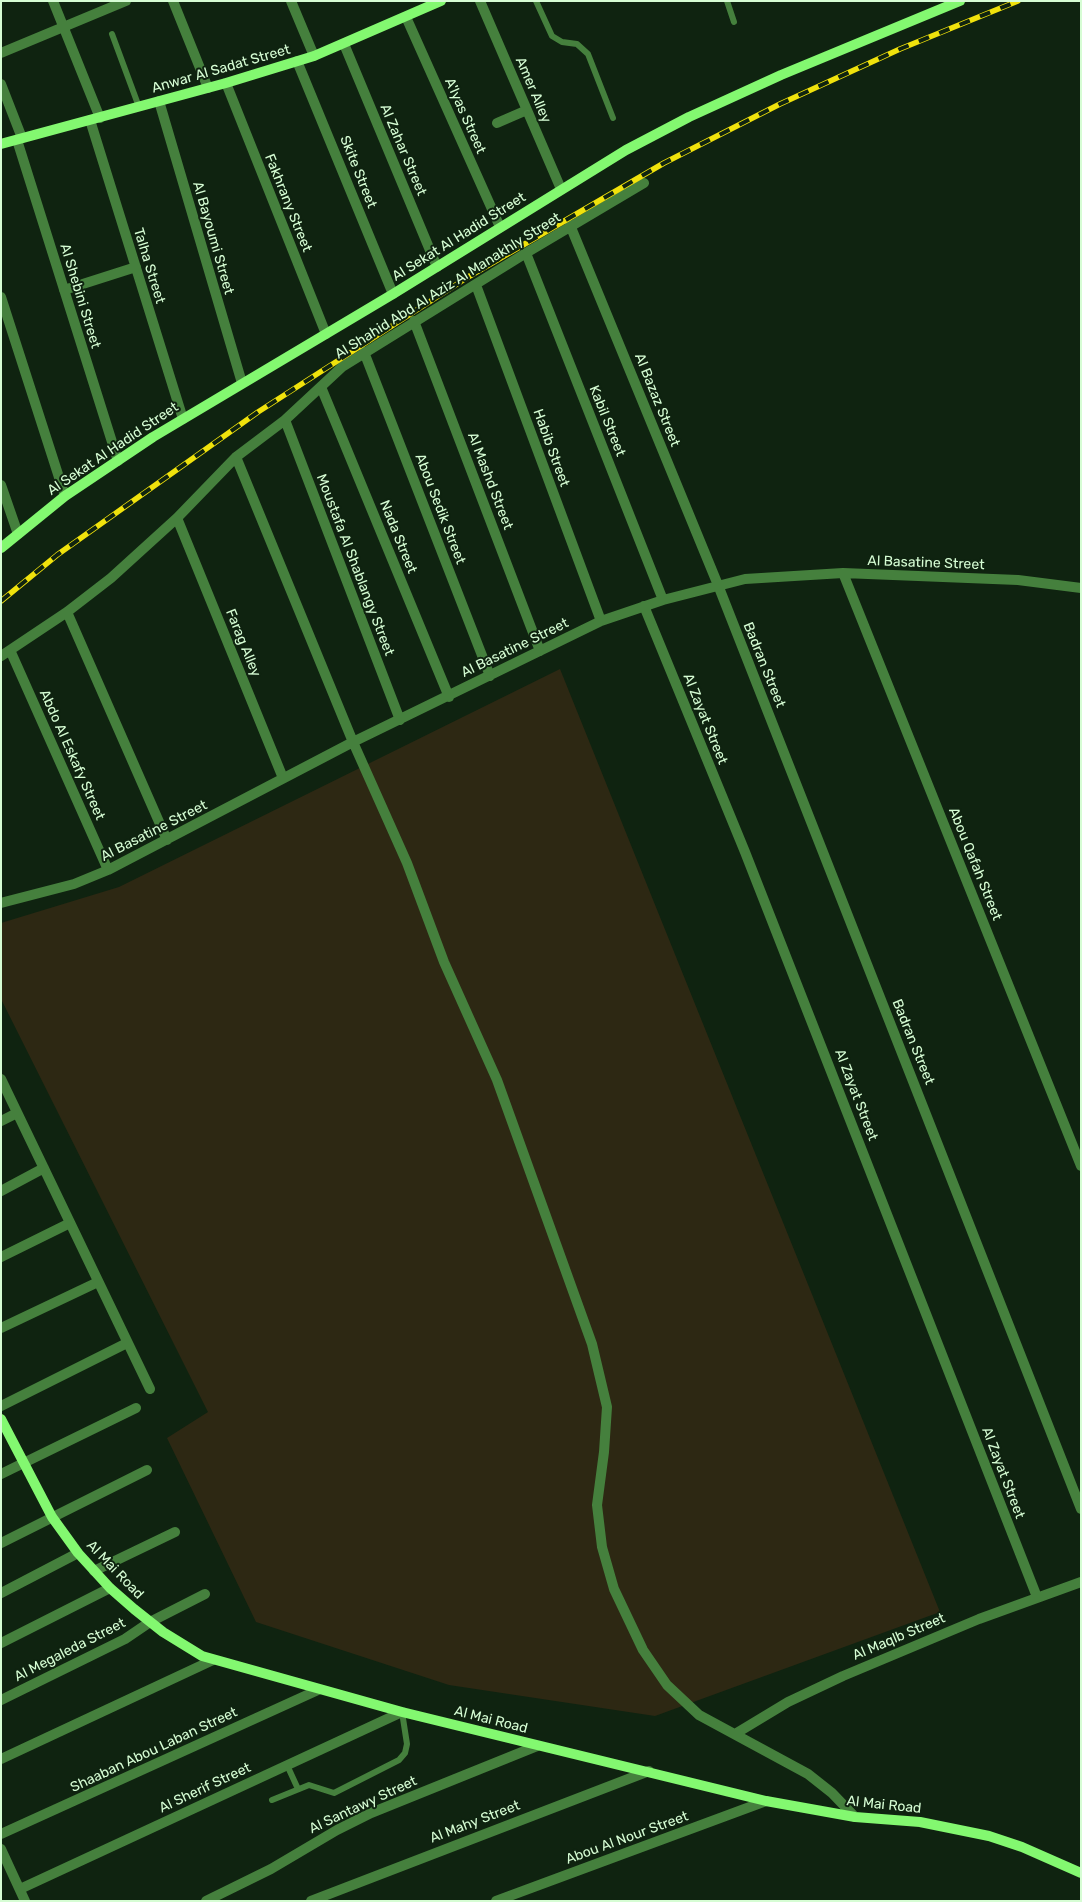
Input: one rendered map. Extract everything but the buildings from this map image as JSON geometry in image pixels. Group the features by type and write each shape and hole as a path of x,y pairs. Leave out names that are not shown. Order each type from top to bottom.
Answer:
{"street":[{"name":"Talha Street","path":"53,1 95,119 136,267 183,419"},
{"path":"1,53 126,1"},
{"path":"173,1 208,88"},
{"path":"291,1 314,56"},
{"name":"Anwar Al Sadat Street","path":"1,144 226,83 314,56 441,1"},
{"name":"Amer Alley","path":"480,1 561,189"},
{"name":"Al Sekat Al Hadid Street","path":"1,548 65,496 183,419 393,294 626,150 689,117 780,75 960,1"},
{"name":"A'lyas Street","path":"406,17 500,227"},
{"name":"Al Zahar Street","path":"344,44 437,267"},
{"name":"Skite Street","path":"297,61 393,294"},
{"name":"Fakhrany Street","path":"226,83 326,334"},
{"name":"Al Shebini Street","path":"1,84 20,139 64,290 118,461"},
{"name":"Al Bayoumi Street","path":"159,101 242,383"},
{"path":"497,123 527,110"},
{"name":"Al Shahid Abd Al Aziz Al Manakhly Street","path":"6,653 67,612 111,578 177,518 236,457 284,420 342,367 570,225 644,183"},
{"name":"Al Bazaz Street","path":"570,225 718,585"},
{"name":"Kabil Street","path":"526,252 664,600"},
{"path":"64,290 136,267"},
{"name":"Habib Street","path":"476,285 601,621"},
{"path":"1,296 65,496"},
{"name":"Al Mashd Street","path":"414,321 540,651"},
{"name":"Abou Sedik Street","path":"364,352 490,676"},
{"name":"Nada Street","path":"321,387 449,697"},
{"name":"Moustafa Al Shablangy Street","path":"284,420 400,720"},
{"path":"236,457 353,742 407,863 444,962 497,1080 592,1344 607,1407 604,1452 597,1505 602,1548 614,1588 643,1650 667,1685 699,1715 808,1774 832,1793 855,1816"},
{"path":"1,485 18,534"},
{"name":"Farag Alley","path":"177,518 283,778"},
{"name":"Al Basatine Street","path":"1,903 74,884 108,870 353,742 449,697 601,621 664,600 718,585 773,576 843,572 1018,580 1081,588"},
{"name":"Abou Qafah Street","path":"843,572 1081,1166"},
{"name":"Badran Street","path":"718,585 1081,1509"},
{"name":"Al Zayat Street","path":"644,606 748,861 1037,1597"},
{"path":"67,612 167,840"},
{"name":"Abdo Al Eskafy Street","path":"6,653 108,870"},
{"path":"1,1079 150,1389"},
{"path":"1,1121 18,1113"},
{"path":"1,1190 44,1168"},
{"path":"1,1257 70,1224"},
{"path":"1,1328 98,1282"},
{"path":"1,1406 127,1343"},
{"path":"1,1474 136,1408"},
{"name":"Al Mai Road","path":"1,1419 52,1517 78,1553 110,1588 150,1622 177,1642 213,1660 402,1712 766,1801 855,1816 920,1822 989,1836 1022,1847 1081,1873"},
{"path":"1,1543 147,1470"},
{"path":"94,1571 175,1532"},
{"path":"1,1593 78,1553"},
{"name":"Al Maqlb Street","path":"735,1734 788,1702 822,1685 979,1619 1081,1582"},
{"path":"1,1643 110,1588"},
{"name":"Al Megaleda Street","path":"1,1700 125,1639 150,1622 205,1594"},
{"path":"1,1758 213,1660"},
{"name":"Shaaban Abou Laban Street","path":"1,1834 318,1690"},
{"name":"Al Sherif Street","path":"20,1889 402,1712"},
{"name":"Al Santawy Street","path":"206,1901 271,1869 337,1830 371,1813 537,1746"},
{"name":"Al Mahy Street","path":"311,1901 649,1771"},
{"name":"Abou Al Nour Street","path":"496,1901 766,1801"},
{"path":"1,1849 25,1901"}],"lane":[{"path":"536,1 552,36 562,42 577,44 584,48 588,54 613,118"},
{"path":"727,1 734,22"},
{"path":"112,34 139,106"},
{"path":"272,1800 298,1789 314,1785 334,1793 399,1760 405,1753 407,1744 402,1712"},
{"path":"287,1765 298,1789"}],"shaded area":[{"path":"560,669 940,1612 655,1716 449,1685 256,1622 167,1438 208,1412 1,999 1,923 119,887"}],"railway":[{"path":"1,601 57,555 258,412 468,277 664,163 780,104 900,49 1018,1"}]}
